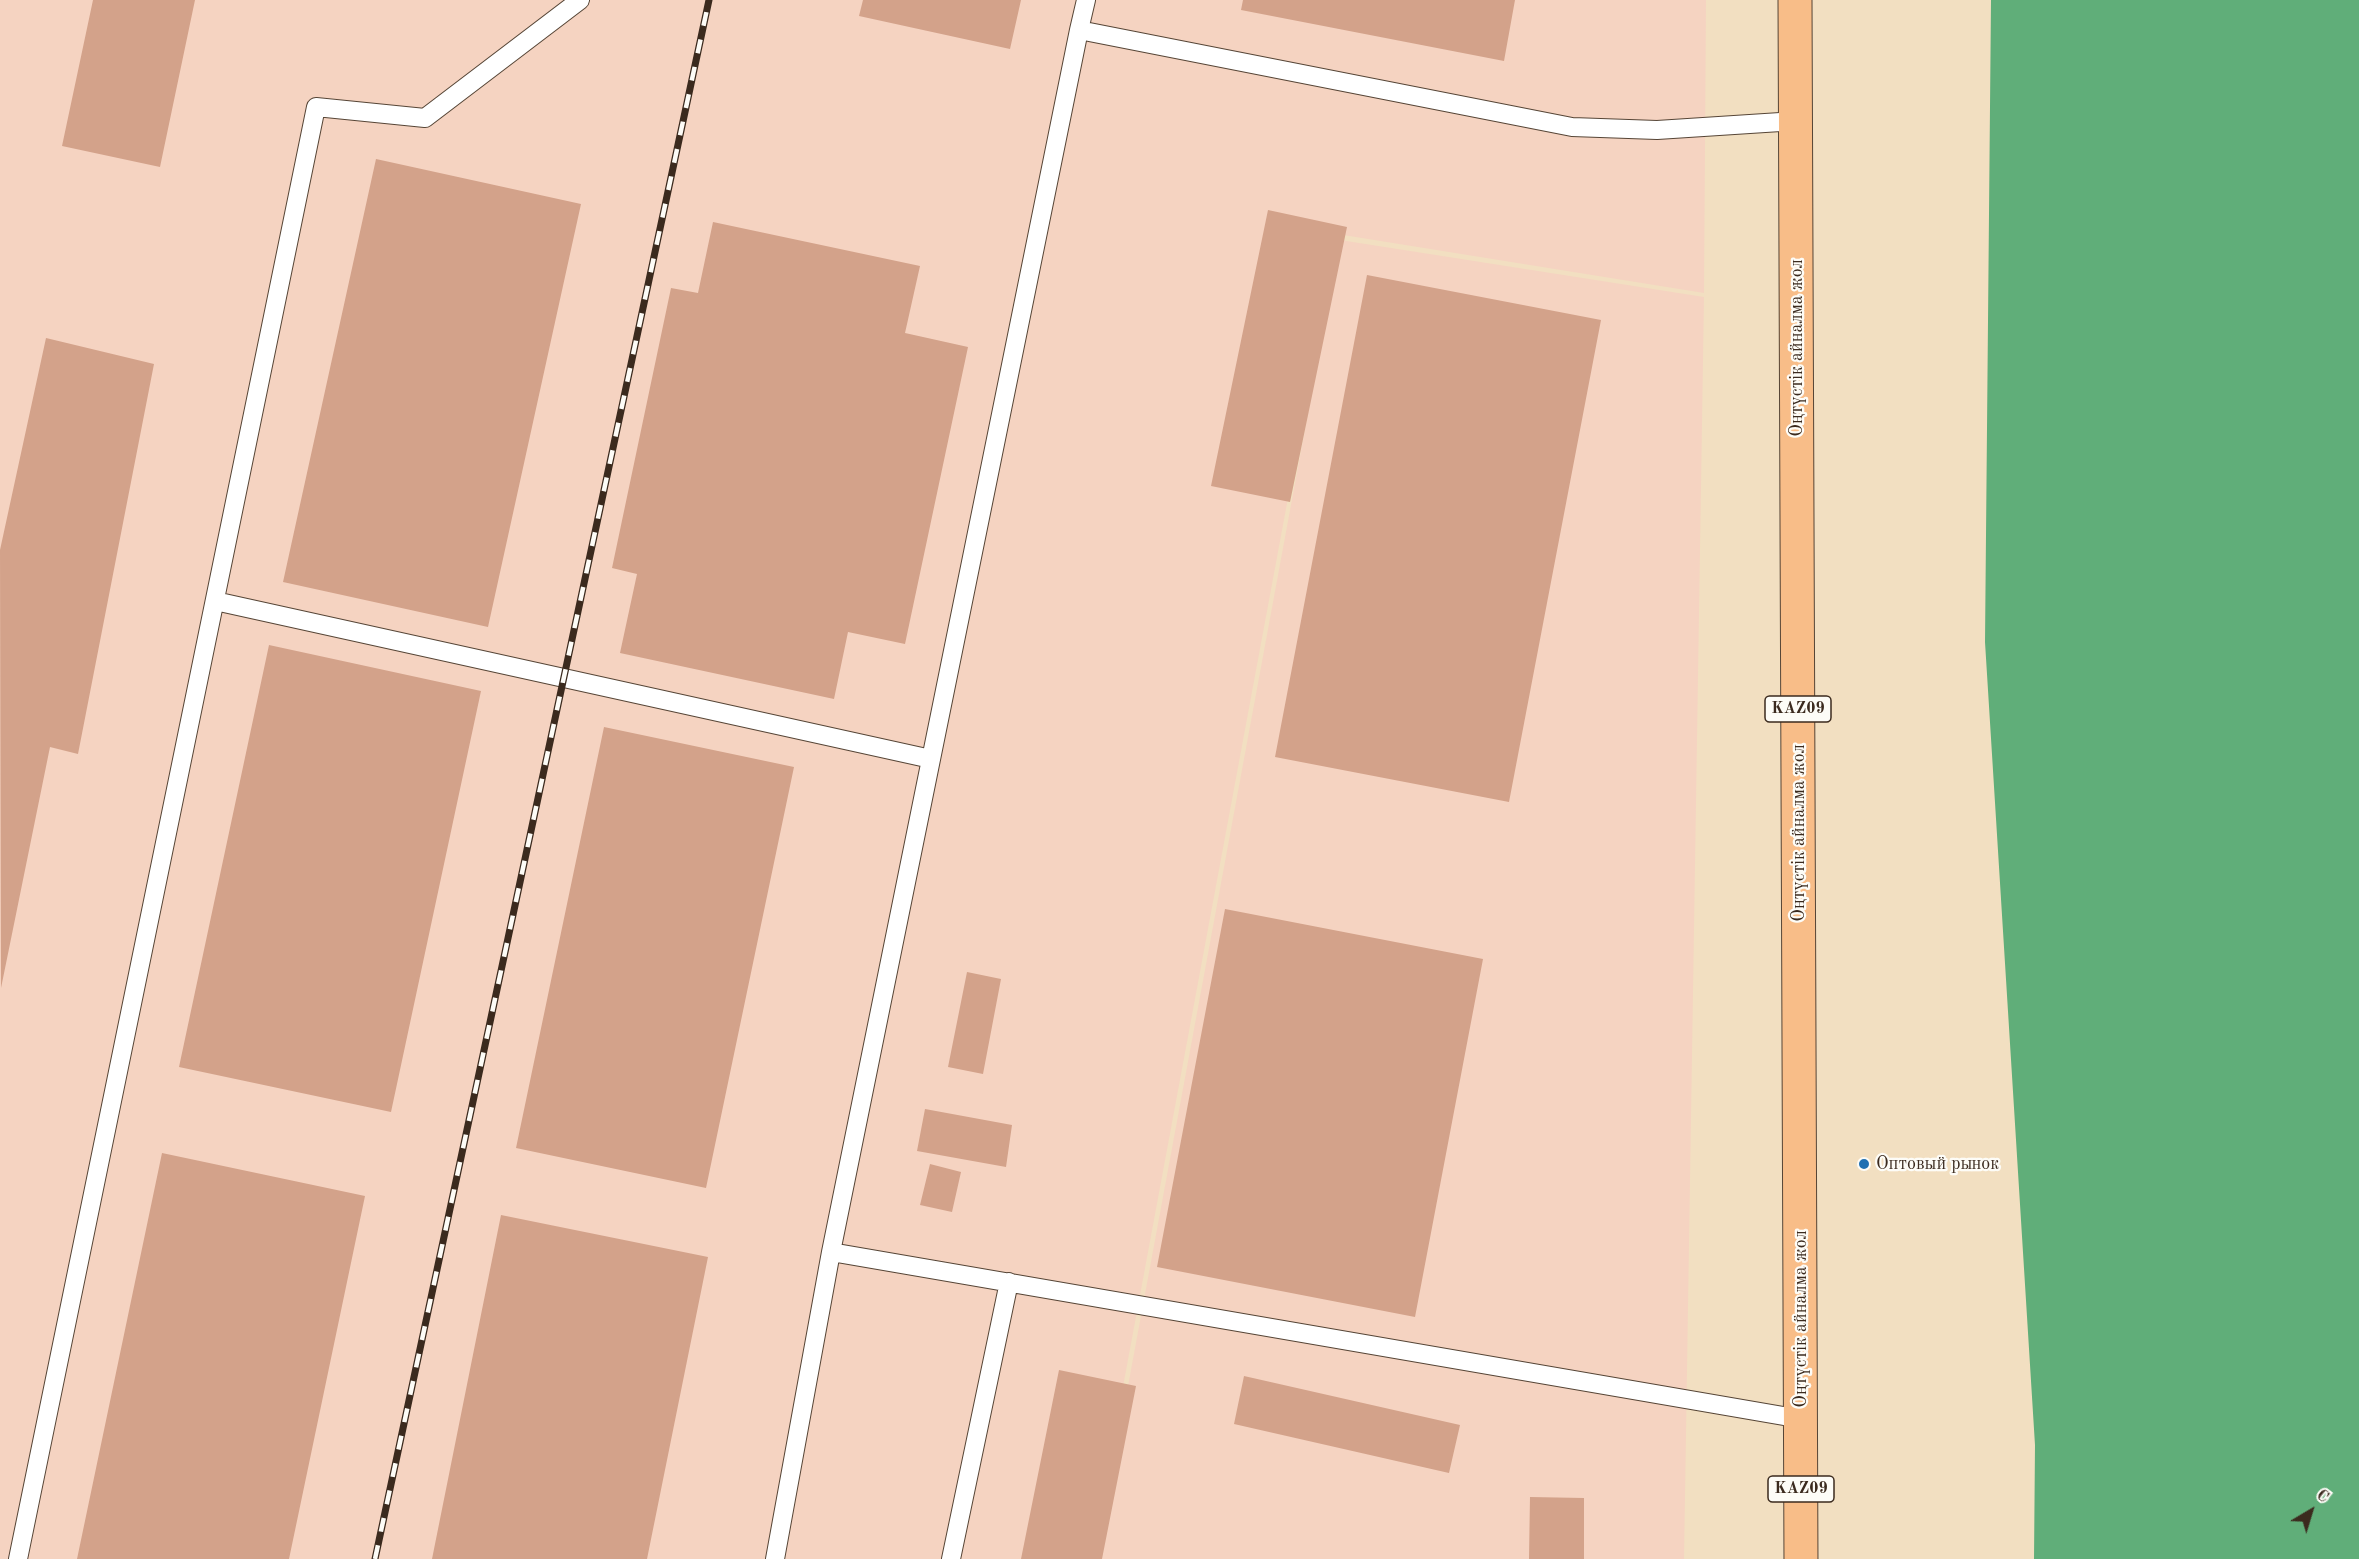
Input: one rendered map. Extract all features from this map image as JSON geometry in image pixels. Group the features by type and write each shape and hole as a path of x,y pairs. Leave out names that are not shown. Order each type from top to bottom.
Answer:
{"highway":[{"name":"Оңтүстік айналма жол","path":"1795,0 1801,1559"}],"lane":[{"path":"18,1559 316,107 425,117 580,0"},
{"path":"775,1559 831,1252 1086,0"},
{"path":"1079,30 1572,127 1657,130 1796,121"},
{"path":"214,601 931,759"},
{"path":"831,1252 1801,1419"},
{"path":"951,1559 1009,1282"}],"shaded area":[{"path":"0,0 1706,0 1704,293 1337,234 1091,1559 0,1559"},
{"path":"1340,240 1704,297 1684,1559 1096,1559"}],"green space":[{"path":"1991,0 2359,0 2359,1559 2034,1559 2035,1445 1985,642"}],"building":[{"path":"93,0 195,0 160,167 62,146"},
{"path":"863,0 1021,0 1010,49 859,16"},
{"path":"1243,0 1515,0 1504,61 1241,10"},
{"path":"376,159 581,204 488,627 283,582"},
{"path":"1268,210 1347,227 1290,502 1211,486"},
{"path":"713,222 920,266 905,333 968,347 905,644 848,632 834,699 620,653 637,574 612,568 671,288 698,293"},
{"path":"1367,275 1601,320 1509,802 1275,757"},
{"path":"46,338 154,364 78,754 50,747 1,988 0,550"},
{"path":"269,645 481,691 391,1112 179,1067"},
{"path":"604,727 794,767 706,1188 516,1148"},
{"path":"1225,909 1483,959 1415,1317 1157,1267"},
{"path":"967,972 1001,979 983,1074 948,1067"},
{"path":"925,1109 1012,1125 1006,1167 917,1151"},
{"path":"162,1153 365,1196 289,1559 77,1559"},
{"path":"930,1164 961,1172 952,1212 920,1205"},
{"path":"501,1215 708,1257 647,1559 432,1559"},
{"path":"1059,1370 1136,1386 1102,1559 1021,1559"},
{"path":"1244,1376 1460,1425 1449,1473 1234,1424"},
{"path":"1530,1497 1584,1498 1584,1559 1529,1559"}],"railway":[{"path":"375,1559 709,0"}],"place":[{"name":"Оптовый рынок","path":"1864,1164"}]}
